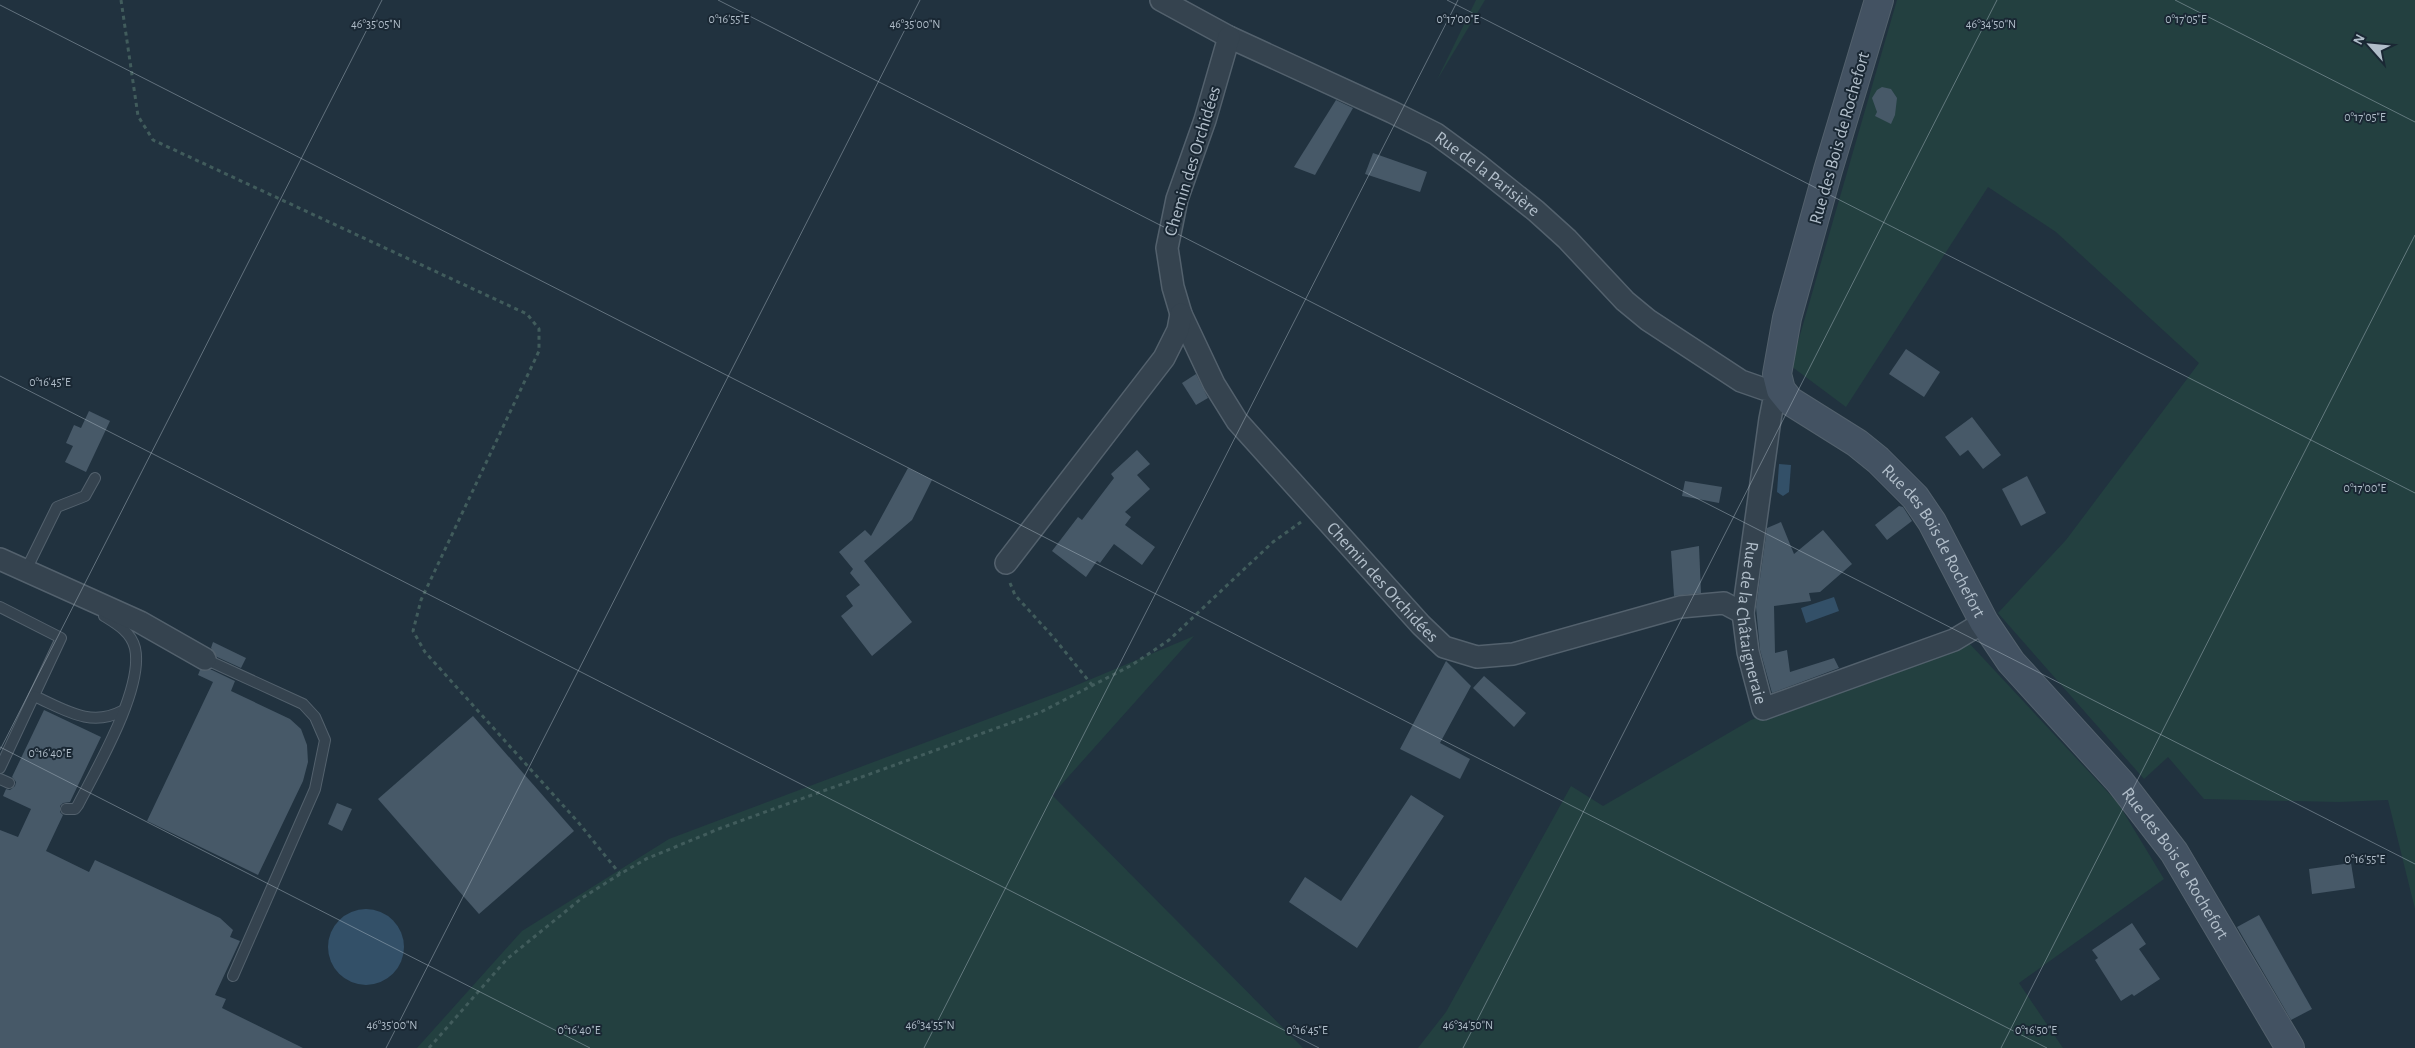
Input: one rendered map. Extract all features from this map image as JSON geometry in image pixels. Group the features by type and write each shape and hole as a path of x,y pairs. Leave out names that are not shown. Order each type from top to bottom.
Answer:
{"street":[{"name":"Rue de la Parisière","path":"1161,0 1229,37 1436,134 1536,211 1567,239 1625,300 1648,320 1741,381 1764,389 1781,390"},
{"name":"Rue des Bois de Rochefort","path":"1879,0 1828,170 1787,318 1777,374 1781,390 1790,401 1856,443 1878,460 1915,497 1932,522 1984,622 2011,662 2120,782 2174,852 2290,1048"},
{"name":"Chemin des Orchidées","path":"1229,37 1205,120 1177,199 1167,248 1172,287 1181,314 1214,384 1237,421 1421,625 1444,647 1477,657 1514,654 1680,607 1724,604 1743,613"},
{"path":"1006,563 1164,358 1178,330 1181,314"},
{"name":"Rue de la Châtaigneraie","path":"1781,390 1773,404 1770,419 1743,613 1748,652 1763,709 1954,640 1984,622"},
{"path":"0,559 140,622 205,659"}],"lane":[{"path":"26,570 57,507 86,496 96,478"},
{"path":"46,580 124,628 135,648 134,681 122,711 78,805 75,809 66,809"},
{"path":"0,607 62,638 0,768"},
{"path":"205,659 303,704 315,717 325,740 315,789 233,976"},
{"path":"34,696 82,717 95,719 111,717 122,711"}],"path":[{"path":"122,0 138,116 153,140 527,314 539,330 539,351 421,600 413,631 425,652 578,822 620,874"},
{"path":"429,1048 507,959 582,898 620,874 646,859 720,828 1041,712 1132,665 1169,640 1273,542 1318,510"},
{"path":"1006,563 1006,575 1016,595 1092,685"}],"green space":[{"path":"1476,0 1485,0 1437,80"},
{"path":"1897,0 2415,0 2415,909 2388,800 2338,802 2204,799 2168,757 2144,779 1998,613 2066,540 2199,363 2056,232 1988,187 1846,407 1791,366"},
{"path":"1194,636 1052,795 1303,1048 417,1048 522,931 669,839 1065,690"},
{"path":"1969,643 2118,803 2164,879 2019,983 2063,1048 1418,1048 1446,1012 1571,786 1603,806 1751,720"}],"water":[{"path":"1779,464 1791,465 1789,492 1783,496 1777,492"},
{"path":"1834,597 1839,611 1806,623 1801,608"},
{"path":"374,909 387,915 398,926 404,939 402,962 387,979 374,985 358,985 345,979 330,962 328,939 334,926 351,911"}],"building":[{"path":"1882,87 1891,89 1897,98 1895,115 1891,124 1875,116 1877,112 1872,98 1877,90"},
{"path":"1336,100 1353,108 1315,175 1294,167"},
{"path":"1373,153 1427,172 1420,192 1365,174"},
{"path":"1906,349 1940,372 1924,397 1889,374"},
{"path":"1196,374 1208,398 1196,405 1182,383"},
{"path":"89,411 110,421 86,472 65,462 73,446 66,443 74,425 81,428"},
{"path":"1972,417 2001,455 1983,469 1968,450 1960,456 1945,437"},
{"path":"1137,450 1150,464 1137,475 1150,489 1125,512 1131,517 1125,525 1155,547 1142,565 1114,544 1100,563 1097,561 1086,577 1052,551 1078,517 1082,520 1114,478 1111,474"},
{"path":"908,468 932,480 912,520 864,561 912,622 872,656 841,616 853,606 846,596 860,585 850,573 853,569 839,552 865,530 871,536"},
{"path":"2027,476 2046,513 2021,526 2002,489"},
{"path":"1685,481 1722,487 1719,503 1682,496"},
{"path":"1899,506 1903,507 1912,521 1887,540 1875,525"},
{"path":"1781,522 1794,554 1823,530 1852,564 1820,592 1809,593 1811,601 1774,606 1775,653 1787,650 1790,672 1834,658 1839,668 1772,693 1760,650 1756,607 1767,528"},
{"path":"1699,546 1701,593 1674,596 1671,551"},
{"path":"213,642 246,658 241,668 217,657 211,648"},
{"path":"1446,661 1471,686 1440,743 1470,759 1460,779 1400,749"},
{"path":"200,670 212,670 235,681 231,691 290,719 301,729 307,745 308,762 303,781 258,875 147,821 213,682 198,675"},
{"path":"1484,676 1526,713 1514,727 1473,688"},
{"path":"44,710 101,737 70,802 63,803 60,806 60,812 63,815 46,851 89,872 95,860 220,918 233,930 230,937 240,941 215,995 226,999 222,1008 303,1048 0,1048 0,830 18,837 31,809 3,796 6,789 10,790 15,786 16,782 12,777"},
{"path":"473,716 574,831 479,914 378,799"},
{"path":"1411,795 1444,816 1357,948 1289,902 1305,877 1341,901"},
{"path":"337,803 352,809 342,831 328,824"},
{"path":"2351,863 2355,888 2312,894 2309,869"},
{"path":"2259,915 2312,1009 2291,1020 2237,927"},
{"path":"2132,923 2146,944 2139,949 2160,979 2134,996 2132,994 2121,1001 2095,960 2098,958 2092,950"}]}
